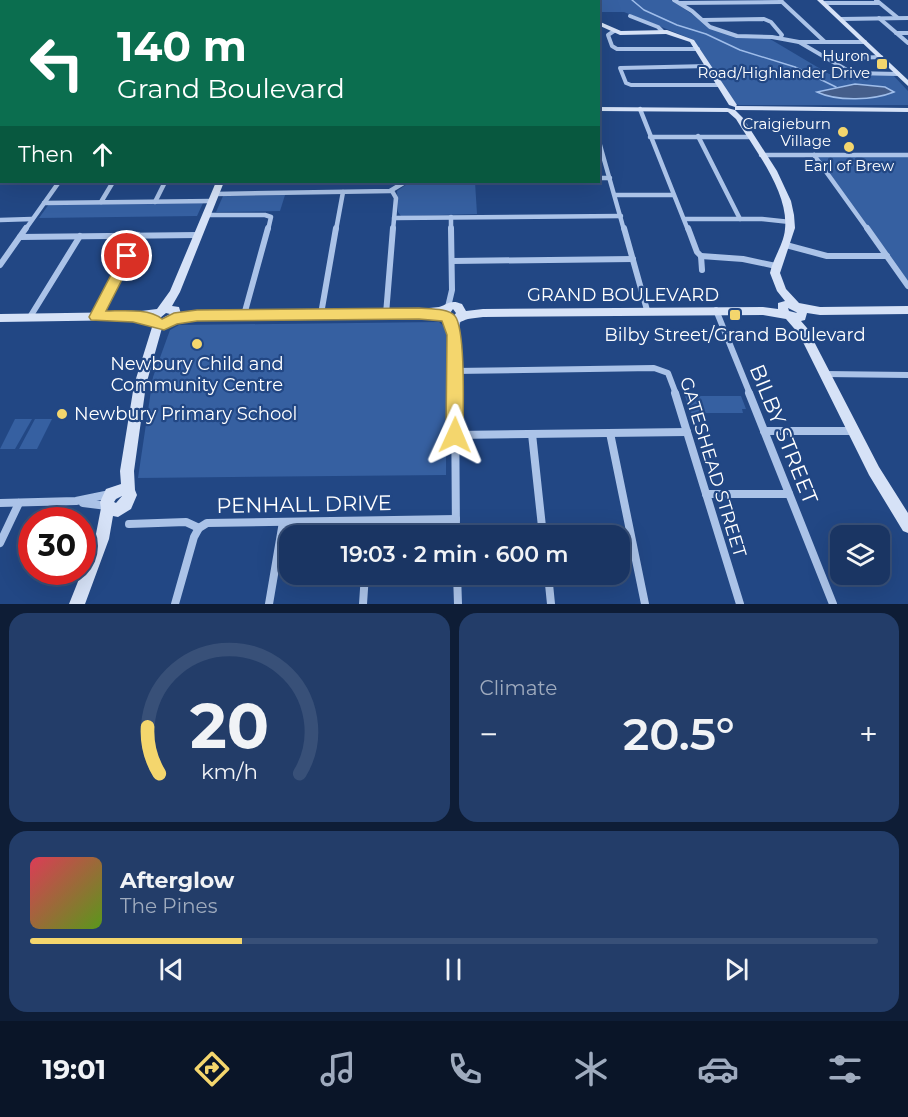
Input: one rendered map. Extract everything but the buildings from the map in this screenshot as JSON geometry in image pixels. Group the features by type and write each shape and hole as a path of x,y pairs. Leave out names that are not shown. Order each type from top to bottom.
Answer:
{"street":[{"path":"674,0 713,28 737,36 780,38 799,42 865,42"},
{"path":"680,3 781,1 825,42"},
{"path":"822,2 877,1 898,18"},
{"path":"822,2 908,84"},
{"path":"630,16 658,27 663,32"},
{"path":"879,18 908,43"},
{"path":"841,19 908,18"},
{"path":"702,20 768,20 782,35 780,38"},
{"path":"600,24 614,31 663,32 688,39 698,49 785,199 790,222 786,245 776,266 776,277 782,291 874,471 906,520"},
{"path":"614,31 608,35 612,46 617,49 698,49"},
{"path":"896,33 908,33"},
{"path":"799,42 852,73 898,74"},
{"path":"827,58 881,57"},
{"path":"708,66 626,66 621,69 626,83 631,85 719,85"},
{"path":"600,109 908,110"},
{"path":"640,109 697,252 709,259 742,259 776,266"},
{"path":"650,136 750,136"},
{"path":"698,136 740,219"},
{"path":"600,145 647,310"},
{"path":"761,155 908,155"},
{"path":"814,155 908,286"},
{"path":"600,178 610,178"},
{"path":"0,264 58,183"},
{"path":"101,202 112,183"},
{"path":"155,202 164,183"},
{"path":"102,539 130,499 127,476 129,455 142,377 220,183"},
{"path":"44,203 155,202 392,191 404,183"},
{"path":"386,314 396,198 392,191"},
{"path":"321,314 342,192"},
{"path":"615,195 673,195"},
{"path":"206,215 272,217 244,315"},
{"path":"394,218 621,216"},
{"path":"451,217 456,525"},
{"path":"0,220 32,219"},
{"path":"684,219 790,222"},
{"path":"96,317 138,235"},
{"path":"20,237 198,235"},
{"path":"30,317 80,236"},
{"path":"786,245 827,256 886,256"},
{"path":"701,256 702,270"},
{"path":"452,261 633,259"},
{"name":"GRAND BOULEVARD","path":"0,318 647,310 908,310"},
{"name":"BILBY STREET","path":"716,310 833,604"},
{"name":"GATESHEAD STREET","path":"454,371 658,369 665,371 671,377 740,604"},
{"path":"824,374 907,375"},
{"path":"764,431 853,431"},
{"path":"455,435 687,432"},
{"path":"610,433 645,604"},
{"path":"532,434 542,525"},
{"path":"77,604 102,539 110,500 129,455"},
{"path":"0,503 110,500 123,489 128,491"},
{"path":"706,494 789,494"},
{"path":"76,501 110,500"},
{"path":"110,500 113,510 123,507"},
{"path":"0,543 20,502"},
{"name":"PENHALL DRIVE","path":"175,604 192,540 199,528 213,523 456,519"},
{"path":"370,521 370,525"},
{"path":"129,524 186,522 199,528"},
{"path":"269,604 283,522"},
{"path":"363,604 364,585"},
{"path":"457,585 458,604"},
{"path":"549,585 551,604"}],"shaded area":[{"path":"600,0 671,0 710,26 737,36 765,36 829,74 892,74 908,91 908,105 739,105 734,103 694,40 624,12 600,12"},
{"path":"855,84 885,87 894,92 876,97 845,99 817,92"},
{"path":"814,155 908,155 908,286"},
{"path":"409,183 475,183 477,214 401,216 398,212 397,191"},
{"path":"285,195 280,211 216,212 223,196"},
{"path":"203,203 197,216 39,218 49,204"},
{"path":"439,322 446,328 446,475 138,478 153,377 170,330 179,325"},
{"path":"685,396 741,396 746,409 742,409 743,413 691,413"},
{"path":"15,419 32,419 15,449 0,449"},
{"path":"35,419 52,419 37,449 19,449"}],"waterway":[{"path":"632,0 644,10 677,25 706,34 740,50 795,67 836,87"}],"place":[{"name":"Huron Road/Highlander Drive","path":"882,64"},
{"name":"Craigieburn Village","path":"843,132"},
{"name":"Earl of Brew","path":"849,147"},
{"name":"Bilby Street/Grand Boulevard","path":"735,315"},
{"name":"Newbury Child and Community Centre","path":"197,344"},
{"name":"Newbury Primary School","path":"62,414"}],"route":[{"path":"127,256 96,317 133,316 164,324 174,319 197,316 419,313 445,316 450,319 454,335 455,435"}]}
